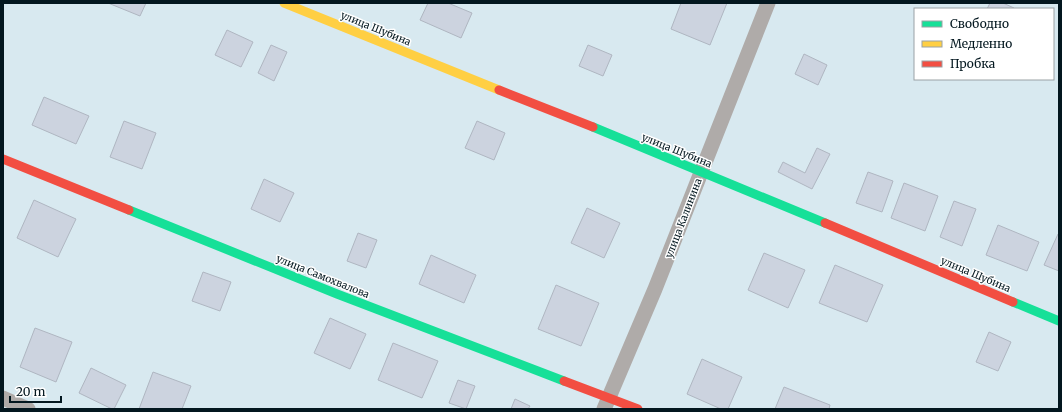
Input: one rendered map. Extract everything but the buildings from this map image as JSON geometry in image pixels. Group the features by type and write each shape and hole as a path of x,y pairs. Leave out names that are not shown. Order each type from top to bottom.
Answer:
{"street":[{"name":"улица Шубина","path":"284,3 701,172 1059,321"},
{"name":"улица Калинина","path":"606,403 655,289 768,3"},
{"name":"улица Самохвалова","path":"3,159 606,403 638,409"},
{"path":"3,398 28,409"}],"traffic: fast":[{"path":"593,127 825,223"},
{"path":"129,210 337,294 564,381"},
{"path":"1013,302 1059,321"}],"traffic: slow":[{"path":"284,3 499,90"}],"traffic: jam":[{"path":"499,90 593,127"},
{"path":"3,159 129,210"},
{"path":"825,223 1013,302"},
{"path":"564,381 638,409"}]}
